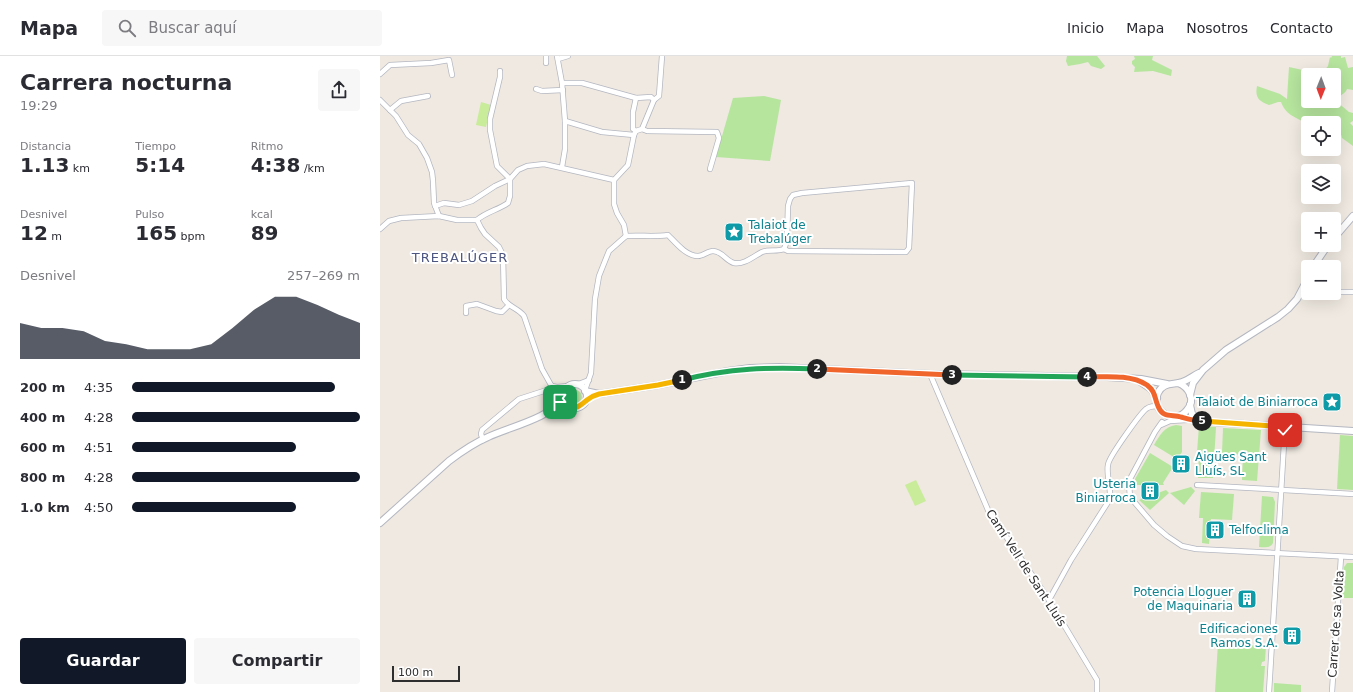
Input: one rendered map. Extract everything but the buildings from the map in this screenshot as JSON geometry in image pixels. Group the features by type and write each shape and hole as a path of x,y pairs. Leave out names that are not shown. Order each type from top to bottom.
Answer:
{"main road":[{"path":"1341,230 1353,216"},
{"path":"380,523 460,453 483,440 532,420 555,408 568,406 577,408 590,397 599,394 658,385 728,371 750,368 779,367 930,374 1107,377 1167,384 1178,383 1203,370 1226,350 1278,317 1301,295"},
{"path":"1203,370 1193,383 1190,395 1190,405 1192,414 1205,422"},
{"path":"1134,379 1151,389 1157,398 1158,406 1164,414 1170,417 1179,416 1205,422 1353,431"},
{"path":"1178,383 1186,387 1190,395"},
{"path":"555,408 568,386 576,384 580,385 585,391 585,402"},
{"path":"1157,398 1160,390 1167,384"},
{"path":"585,391 599,394"},
{"path":"563,396 568,406"},
{"path":"1179,416 1188,410 1190,405"}],"street":[{"path":"546,56 546,63"},
{"path":"562,167 565,149 565,121 563,90 558,58 568,56"},
{"path":"565,121 602,132 635,133 642,129 654,100 659,96 662,56"},
{"path":"380,74 390,65 431,63 449,60 452,75"},
{"path":"380,229 388,221 401,218 439,216 458,220 477,220 482,215 503,207 508,203 510,196 510,179 497,166 490,130 490,119 500,77 500,71"},
{"path":"562,83 582,83 636,98 652,97 654,100"},
{"path":"536,89 542,91 563,90"},
{"path":"390,110 401,101 428,96"},
{"path":"626,236 624,225 614,204 614,180 628,165 635,133 633,129 633,112 636,98"},
{"path":"380,100 396,116 408,135 419,144 427,158 432,172 434,203 439,216"},
{"path":"642,129 647,131 717,132 719,138 710,169"},
{"path":"435,206 444,203 459,205 472,201 495,186 510,179 518,170 527,166 544,164 614,180"},
{"path":"585,391 589,379 595,299 599,276 609,251 626,236 636,235 654,237 668,235 680,247 689,253 699,256 712,251 720,253 729,262 736,264 745,262 764,251 779,251 784,249 788,251 906,252 909,248 912,183 793,195 788,206 787,241 784,249"},
{"path":"477,220 485,234 499,247 503,255 504,299 506,303 518,310 524,316 542,369 549,383 563,396"},
{"path":"1341,292 1353,292"},
{"path":"466,313 466,306 477,304 502,312 509,305"},
{"name":"Camí Vell de Sant Lluís","path":"930,374 988,510 1049,600 1097,680 1097,692"},
{"path":"576,384 589,379"},
{"path":"483,440 481,434 482,430 513,403 523,397 550,389 552,386 568,386"},
{"path":"1049,600 1071,560 1110,498 1108,464 1118,446 1144,412 1151,406 1158,406"},
{"path":"1164,414 1161,424 1133,473 1129,484 1130,497 1154,525 1167,536 1182,546 1196,549 1353,557"},
{"path":"1161,424 1170,417"},
{"path":"1161,424 1170,421 1191,420"},
{"path":"1268,692 1285,427"},
{"path":"1197,485 1353,494"},
{"name":"Carrer de sa Volta","path":"1332,692 1341,557"}],"green space":[{"path":"1067,56 1097,56 1105,66 1101,69 1091,66 1088,62 1068,66 1066,61"},
{"path":"1134,56 1153,56 1152,60 1172,70 1171,76 1153,71 1134,72 1135,67 1132,64 1132,61 1135,59"},
{"path":"1330,57 1345,57 1348,68 1353,67 1353,90 1347,89 1345,93 1341,95 1341,68 1326,68"},
{"path":"1289,67 1301,70 1301,108 1341,108 1341,105 1349,112 1353,113 1353,121 1350,123 1353,126 1353,146 1342,138 1341,116 1301,116 1301,121 1286,111 1281,102 1269,105 1262,102 1258,98 1256,93 1257,86 1280,94 1287,99"},
{"path":"764,96 781,100 770,161 716,157 733,98"},
{"path":"481,102 491,105 486,127 476,125"},
{"path":"575,390 580,392 582,397 580,402 575,404 570,402 568,397 570,392"},
{"path":"1176,425 1182,426 1182,452 1177,459 1154,445 1165,430"},
{"path":"1199,426 1216,427 1213,478 1198,478 1199,452 1197,452"},
{"path":"1223,428 1261,430 1257,481 1242,480 1243,455 1222,453"},
{"path":"1340,435 1353,436 1353,490 1337,489"},
{"path":"1150,453 1173,467 1163,483 1164,485 1134,485 1135,479"},
{"path":"916,480 926,501 915,506 905,485"},
{"path":"1191,487 1195,491 1184,505 1170,493"},
{"path":"1166,490 1169,493 1150,510 1139,500"},
{"path":"1201,492 1234,494 1232,520 1211,519 1209,544 1202,543 1203,518 1199,518"},
{"path":"1262,496 1273,497 1275,502 1273,543 1267,547 1259,547"},
{"path":"1347,563 1353,563 1353,598 1342,598 1344,567"},
{"path":"1218,643 1266,646 1265,661 1262,662 1261,666 1265,666 1263,692 1215,692"},
{"path":"1274,683 1301,685 1301,692 1274,692"}],"place":[{"name":"Talaiot de Trebalúger","path":"734,232"},
{"name":"Talaiot de Biniarroca","path":"1332,402"},
{"name":"Aigües Sant Lluís, SL","path":"1181,464"},
{"name":"Usteria Biniarroca","path":"1150,491"},
{"name":"Telfoclima","path":"1215,530"},
{"name":"Potencia Lloguer de Maquinaria","path":"1247,599"},
{"name":"Edificaciones Ramos S.A.","path":"1292,636"}],"district":[{"name":"TREBALÚGER","path":"460,257"}],"route":[{"path":"560,402 563,398 568,406 577,408 583,405 590,397 599,394 750,368 779,367 930,374 1107,377 1134,379 1145,384 1154,392 1161,412 1170,417 1179,416 1196,421 1285,427 1285,430"}]}
